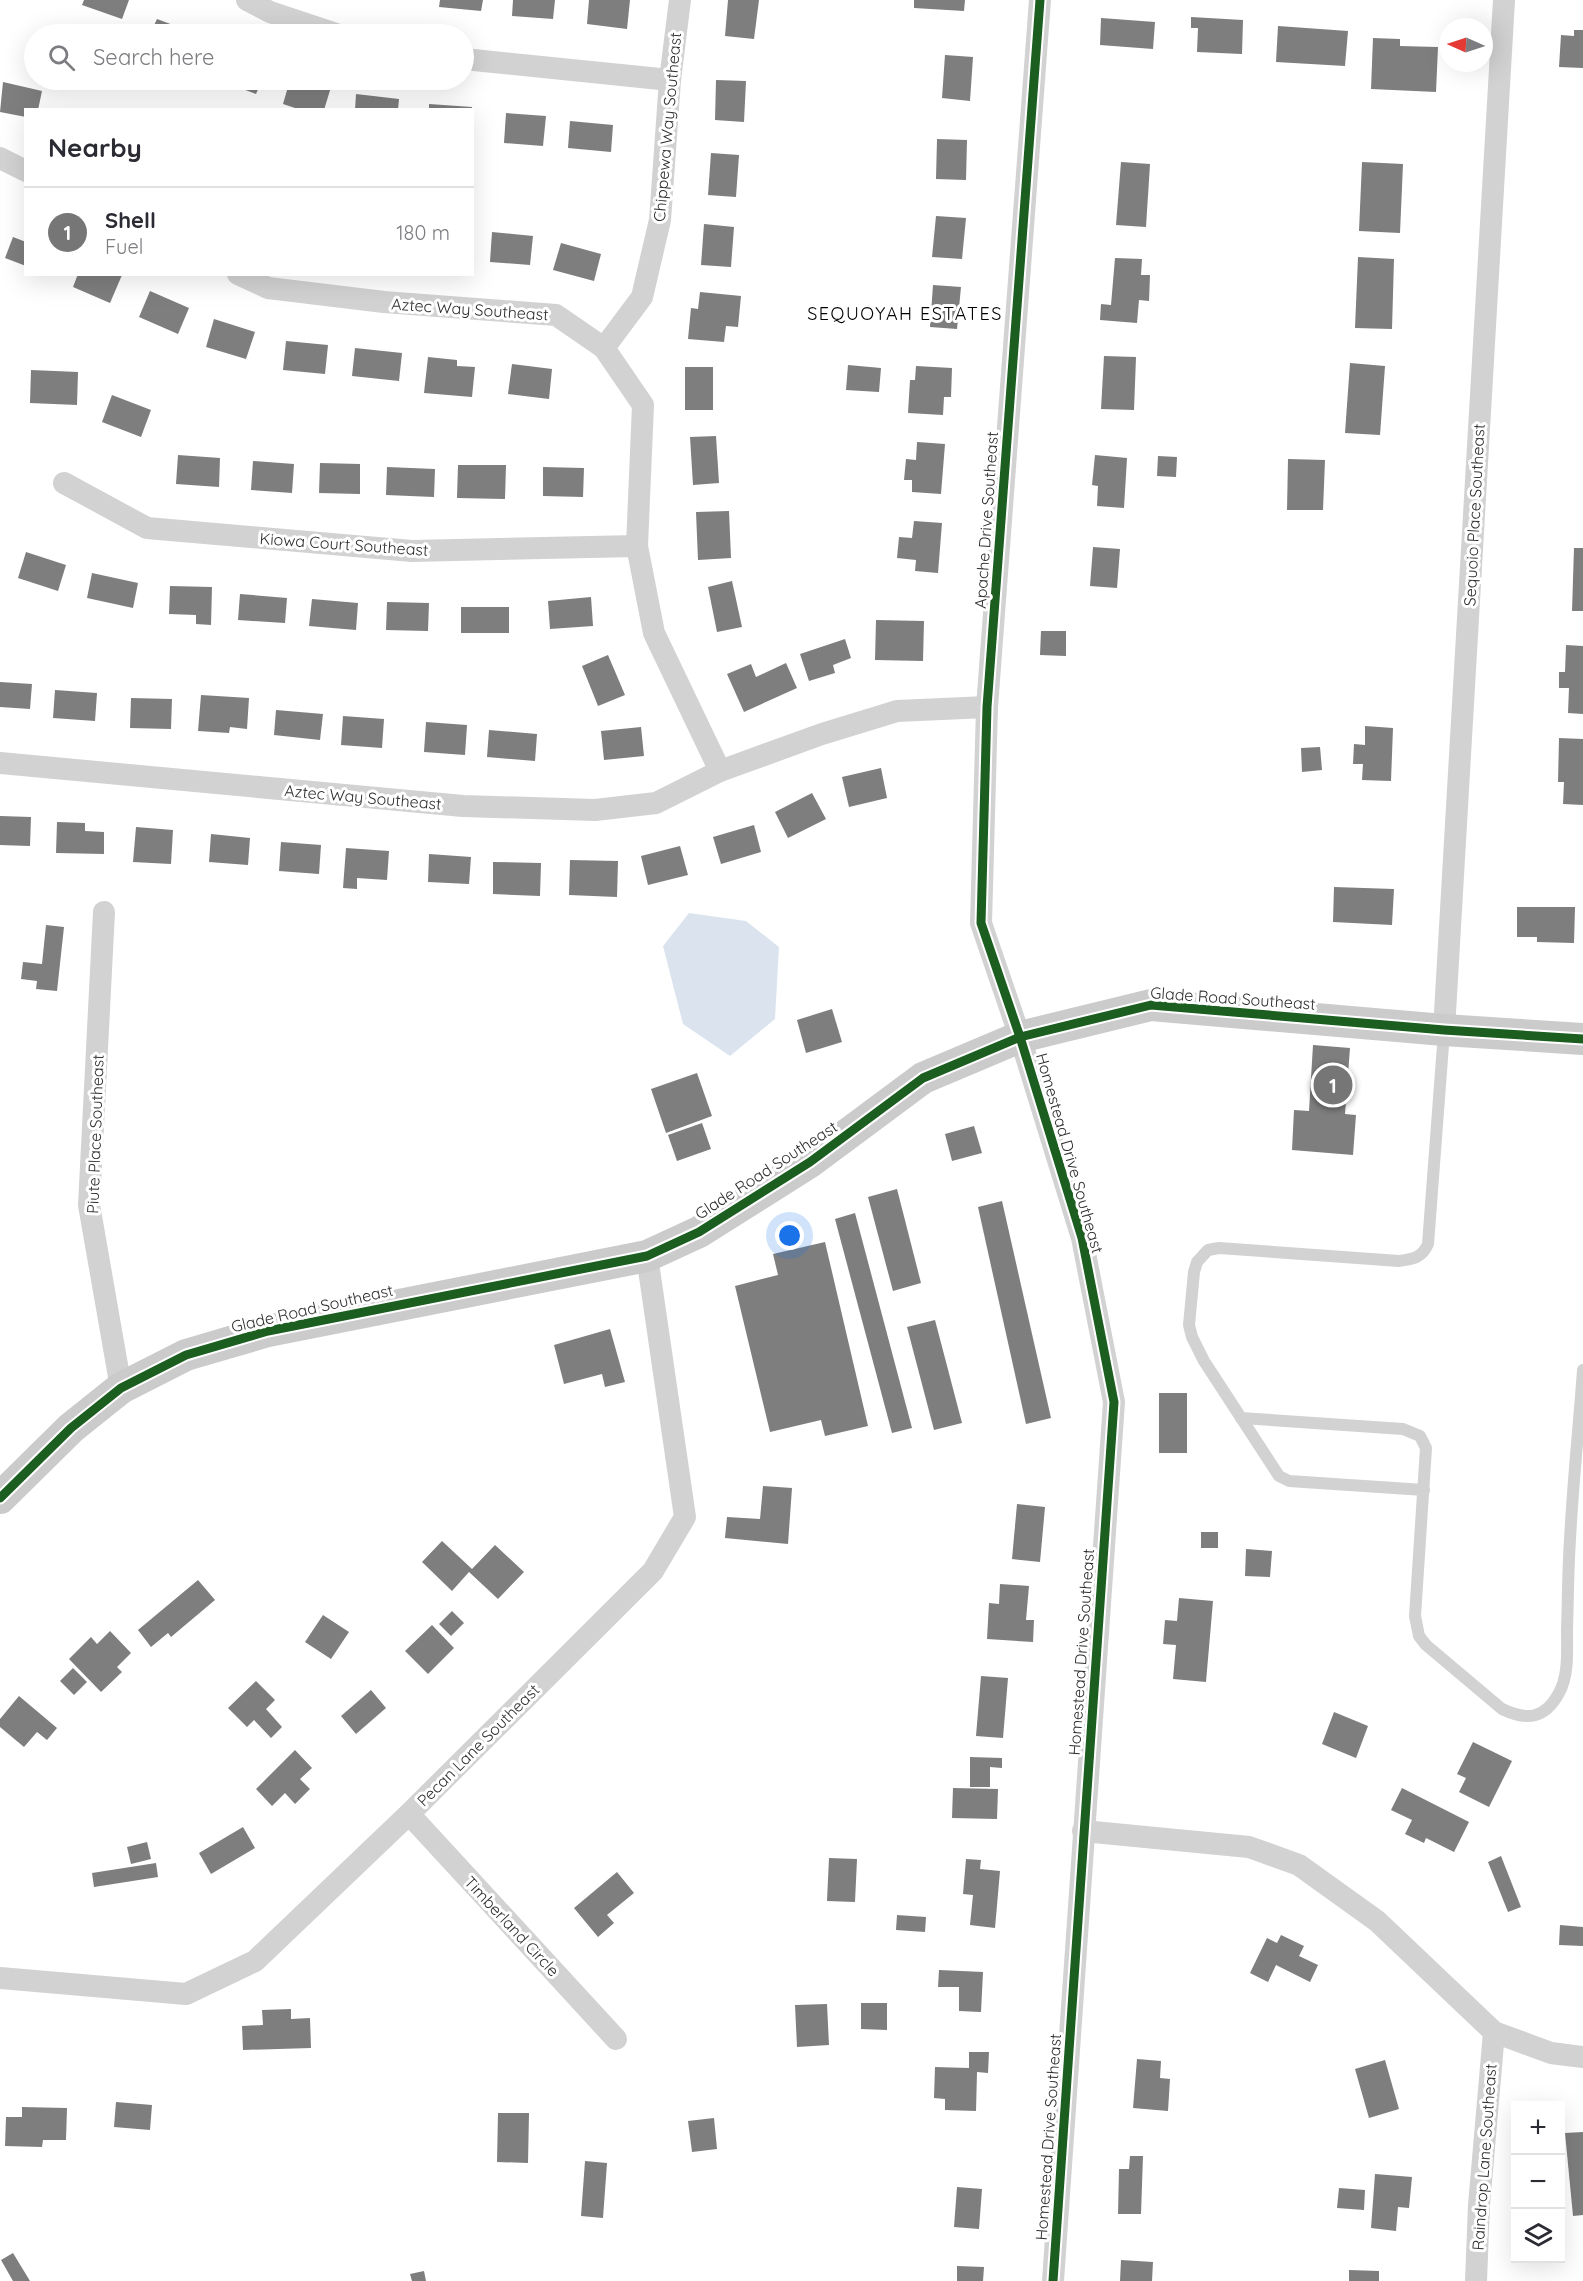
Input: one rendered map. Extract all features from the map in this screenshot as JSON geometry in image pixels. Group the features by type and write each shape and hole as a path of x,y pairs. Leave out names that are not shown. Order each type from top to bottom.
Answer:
{"street":[{"path":"247,0 270,12 306,24"},
{"name":"Chippewa Way Southeast","path":"604,348 642,297 660,220 670,80 680,0"},
{"name":"Apache Drive Southeast","path":"1020,1036 981,923 987,707 1040,0"},
{"name":"Sequoio Place Southeast","path":"1444,1030 1504,0"},
{"path":"474,60 670,80"},
{"path":"0,158 24,170"},
{"name":"Aztec Way Southeast","path":"242,276 268,288 384,302 556,315 604,348 643,405 637,546 654,633 720,771"},
{"name":"Kiowa Court Southeast","path":"64,483 147,528 412,550 637,546"},
{"name":"Aztec Way Southeast","path":"0,763 463,806 595,810 656,802 720,771 822,734 897,711 987,707"},
{"name":"Piute Place Southeast","path":"104,912 89,1205 121,1388"},
{"name":"Glade Road Southeast","path":"0,1498 71,1428 121,1388 186,1355 268,1331 647,1256 699,1233 810,1162 923,1078 1020,1036 1151,1005 1444,1030 1583,1039"},
{"name":"Homestead Drive Southeast","path":"1020,1036 1082,1238 1114,1402 1053,2281"},
{"name":"Pecan Lane Southeast","path":"0,1978 186,1994 255,1961 409,1814 653,1571 685,1517 647,1256"},
{"name":"Timberland Circle","path":"409,1814 616,2038"},
{"path":"1083,1832 1249,1847 1299,1865 1377,1921 1494,2032 1551,2053 1583,2057"},
{"name":"Raindrop Lane Southeast","path":"1476,2281 1479,2205 1494,2032"}],"lane":[{"path":"1424,1490 1289,1481 1279,1476 1192,1337 1189,1325 1194,1272 1197,1262 1208,1250 1218,1248 1399,1261 1415,1259 1424,1252 1428,1244 1444,1030"},
{"path":"1241,1418 1411,1431 1420,1436 1426,1448 1415,1616 1419,1636 1426,1645 1502,1708 1514,1715 1530,1716 1544,1713 1553,1704 1561,1690 1566,1667 1570,1540 1583,1370"}],"shaded area":[{"path":"689,913 746,921 779,947 775,1019 730,1056 683,1024 663,946"}],"building":[{"path":"84,0 129,0 122,19 82,5"},
{"path":"440,0 483,0 481,11 439,7"},
{"path":"513,0 555,0 553,19 512,16"},
{"path":"589,0 630,0 627,29 587,24"},
{"path":"728,0 759,0 754,39 725,36"},
{"path":"914,0 965,0 964,11 914,8"},
{"path":"1191,17 1243,20 1242,54 1197,52 1198,28 1191,28"},
{"path":"1101,18 1155,22 1153,49 1100,45"},
{"path":"157,19 170,24 155,24"},
{"path":"1278,26 1348,31 1345,66 1276,62"},
{"path":"1574,30 1583,30 1583,68 1559,67 1561,35 1574,36"},
{"path":"1373,38 1400,39 1400,46 1438,47 1436,92 1371,89"},
{"path":"945,55 973,57 970,101 942,98"},
{"path":"716,80 746,81 744,122 715,120"},
{"path":"3,82 24,87 24,90 42,91 38,108 24,108 24,117 0,112"},
{"path":"245,90 258,90 256,94"},
{"path":"287,90 330,90 325,108 295,108 283,104"},
{"path":"356,94 399,99 398,108 355,108"},
{"path":"429,104 472,107 472,108 429,108"},
{"path":"506,113 546,116 543,146 504,143"},
{"path":"570,121 613,125 611,152 568,148"},
{"path":"937,139 967,140 966,180 936,179"},
{"path":"711,153 739,155 736,197 708,195"},
{"path":"1121,162 1150,164 1146,227 1116,225"},
{"path":"1362,162 1403,164 1400,233 1359,231"},
{"path":"936,216 966,218 962,259 932,257"},
{"path":"704,224 734,227 731,267 701,265"},
{"path":"492,232 533,236 530,265 490,262"},
{"path":"13,237 24,241 24,265 5,258"},
{"path":"561,243 601,254 594,281 553,270"},
{"path":"1358,257 1394,259 1392,329 1355,328"},
{"path":"1115,258 1142,259 1141,275 1150,275 1149,301 1139,300 1137,323 1100,320 1101,304 1111,305"},
{"path":"77,276 122,276 110,303 73,287"},
{"path":"933,285 961,287 957,329 930,327"},
{"path":"150,291 189,308 178,334 139,317"},
{"path":"700,292 741,296 738,327 726,326 724,342 688,339 691,308 698,309"},
{"path":"214,319 255,332 246,359 206,347"},
{"path":"286,341 328,345 325,374 283,370"},
{"path":"355,348 402,353 399,381 352,376"},
{"path":"1104,356 1136,357 1134,410 1101,409"},
{"path":"428,357 457,360 457,366 475,367 472,397 424,393"},
{"path":"1350,363 1385,366 1380,435 1345,433"},
{"path":"512,364 552,369 549,399 508,394"},
{"path":"848,365 881,368 879,392 846,390"},
{"path":"916,366 952,368 951,397 944,397 943,415 908,413 910,380 915,380"},
{"path":"685,367 713,367 713,410 685,410"},
{"path":"31,370 78,372 77,405 30,403"},
{"path":"112,395 151,410 141,437 102,422"},
{"path":"716,436 719,483 693,485 690,437"},
{"path":"917,442 945,444 941,494 912,492 912,480 904,480 906,459 916,460"},
{"path":"178,455 220,458 219,487 176,484"},
{"path":"1095,455 1127,458 1124,508 1097,506 1098,486 1092,485"},
{"path":"1158,456 1177,457 1176,477 1157,476"},
{"path":"1288,459 1325,460 1323,510 1287,510"},
{"path":"253,461 294,464 292,493 251,490"},
{"path":"320,463 360,464 360,494 319,493"},
{"path":"458,465 506,465 505,499 457,498"},
{"path":"387,467 435,469 434,497 386,495"},
{"path":"543,467 584,468 583,497 543,496"},
{"path":"729,511 731,558 698,560 696,512"},
{"path":"914,521 942,523 938,573 915,571 916,560 897,558 899,537 912,538"},
{"path":"1093,547 1120,549 1117,588 1090,586"},
{"path":"1574,548 1583,548 1583,611 1572,611"},
{"path":"26,552 66,565 58,591 18,578"},
{"path":"92,573 138,583 133,608 87,598"},
{"path":"732,581 742,627 717,632 708,587"},
{"path":"170,586 212,587 211,625 196,624 196,615 169,614"},
{"path":"240,594 287,598 285,623 238,620"},
{"path":"591,597 593,626 550,629 548,601"},
{"path":"312,599 358,603 356,630 309,626"},
{"path":"387,602 429,603 428,631 386,630"},
{"path":"461,607 509,607 509,633 461,633"},
{"path":"876,620 924,621 923,661 875,660"},
{"path":"1041,631 1066,631 1066,656 1040,655"},
{"path":"845,639 851,658 833,665 835,673 809,681 800,654"},
{"path":"1566,645 1583,646 1583,714 1568,713 1569,688 1559,688 1559,672 1565,672"},
{"path":"608,655 625,695 598,706 582,666"},
{"path":"786,663 797,688 744,712 727,674 751,664 756,677"},
{"path":"0,682 32,684 30,709 0,707"},
{"path":"55,690 97,693 95,721 53,718"},
{"path":"201,695 249,698 247,729 230,727 229,733 198,731"},
{"path":"131,698 172,699 171,729 130,728"},
{"path":"276,710 323,714 320,740 274,735"},
{"path":"343,716 384,719 382,748 341,745"},
{"path":"426,722 467,725 465,755 424,752"},
{"path":"1365,726 1393,728 1391,781 1362,780 1363,764 1353,764 1354,744 1365,745"},
{"path":"641,727 644,756 604,760 601,731"},
{"path":"489,730 537,734 535,761 487,757"},
{"path":"1559,738 1583,739 1583,805 1563,804 1564,782 1558,782"},
{"path":"1320,747 1322,770 1302,772 1301,748"},
{"path":"881,768 887,798 849,807 842,777"},
{"path":"812,793 826,819 788,838 775,812"},
{"path":"0,816 31,817 30,846 0,845"},
{"path":"57,822 85,823 85,831 104,832 104,854 56,853"},
{"path":"754,825 761,852 721,864 713,837"},
{"path":"136,827 173,830 171,864 133,862"},
{"path":"211,834 250,838 248,865 209,862"},
{"path":"281,842 321,845 319,874 279,871"},
{"path":"680,846 688,875 648,885 641,856"},
{"path":"346,848 389,851 387,880 357,878 357,889 343,888"},
{"path":"429,854 471,857 469,884 428,882"},
{"path":"570,860 618,861 617,897 569,895"},
{"path":"493,862 541,863 540,896 493,894"},
{"path":"1334,887 1394,889 1392,925 1333,922"},
{"path":"1517,907 1575,907 1574,943 1537,942 1537,937 1517,937"},
{"path":"46,925 64,927 57,991 36,989 37,981 21,979 23,962 42,964"},
{"path":"832,1009 842,1042 806,1053 797,1020"},
{"path":"1313,1045 1350,1048 1345,1114 1356,1115 1353,1155 1292,1150 1294,1110 1309,1111"},
{"path":"697,1073 712,1116 666,1133 651,1089"},
{"path":"702,1123 711,1149 677,1161 668,1135"},
{"path":"974,1126 982,1153 952,1161 945,1134"},
{"path":"897,1189 921,1283 893,1291 868,1197"},
{"path":"1002,1201 1051,1418 1026,1424 978,1207"},
{"path":"855,1213 912,1428 892,1433 835,1219"},
{"path":"825,1242 868,1426 825,1436 821,1420 770,1432 735,1286 778,1275 773,1254"},
{"path":"935,1320 962,1423 934,1430 907,1327"},
{"path":"610,1329 625,1382 605,1387 602,1374 564,1384 554,1345"},
{"path":"1159,1393 1187,1393 1187,1453 1159,1453"},
{"path":"763,1486 792,1488 788,1544 725,1538 727,1517 760,1519"},
{"path":"1017,1504 1045,1507 1040,1562 1012,1559"},
{"path":"1201,1532 1218,1532 1218,1548 1201,1548"},
{"path":"442,1541 472,1569 495,1545 524,1572 498,1599 469,1572 452,1591 422,1562"},
{"path":"1246,1549 1272,1551 1270,1577 1245,1576"},
{"path":"198,1580 215,1600 171,1637 168,1633 151,1647 138,1630"},
{"path":"1000,1584 1029,1586 1026,1620 1034,1620 1033,1642 987,1639 989,1603 999,1604"},
{"path":"1179,1598 1213,1601 1206,1682 1173,1679 1176,1645 1163,1644 1165,1620 1177,1621"},
{"path":"452,1611 464,1623 451,1636 439,1624"},
{"path":"323,1615 349,1632 331,1659 305,1642"},
{"path":"432,1625 454,1648 428,1674 405,1651"},
{"path":"110,1631 131,1653 117,1667 122,1672 101,1692 69,1659 91,1637 97,1644"},
{"path":"73,1668 87,1682 74,1695 60,1681"},
{"path":"981,1676 1008,1678 1003,1738 976,1736"},
{"path":"256,1681 275,1700 266,1709 282,1727 271,1738 254,1720 247,1727 228,1708"},
{"path":"371,1690 386,1708 356,1734 341,1716"},
{"path":"19,1696 57,1728 47,1740 37,1732 24,1747 0,1727 0,1719"},
{"path":"1334,1712 1368,1726 1356,1758 1322,1744"},
{"path":"1473,1742 1512,1761 1489,1807 1459,1792 1466,1778 1457,1774"},
{"path":"295,1750 312,1768 300,1779 310,1789 295,1804 285,1793 272,1806 256,1789"},
{"path":"970,1757 1002,1758 1002,1768 990,1767 990,1787 970,1787"},
{"path":"953,1788 998,1789 997,1819 952,1818"},
{"path":"1402,1788 1469,1822 1454,1852 1426,1838 1424,1843 1405,1834 1412,1820 1391,1810"},
{"path":"243,1827 255,1848 211,1874 199,1853"},
{"path":"147,1842 151,1859 131,1864 127,1847"},
{"path":"1501,1856 1521,1907 1508,1912 1488,1862"},
{"path":"829,1858 857,1859 855,1902 827,1901"},
{"path":"966,1859 981,1860 980,1869 1000,1871 995,1928 970,1925 973,1895 963,1894"},
{"path":"156,1863 158,1877 94,1887 92,1873"},
{"path":"617,1872 634,1893 607,1915 614,1923 598,1937 574,1908"},
{"path":"897,1915 926,1917 925,1932 896,1930"},
{"path":"1560,1925 1583,1927 1583,1946 1559,1945"},
{"path":"1281,1935 1304,1946 1299,1956 1318,1965 1310,1982 1276,1965 1268,1982 1250,1973 1267,1938 1277,1943"},
{"path":"939,1970 983,1972 981,2012 959,2011 959,1987 938,1987"},
{"path":"861,2003 887,2003 887,2030 861,2029"},
{"path":"827,2004 829,2045 797,2047 795,2005"},
{"path":"291,2009 291,2019 310,2018 311,2048 243,2050 242,2026 263,2025 262,2010"},
{"path":"969,2052 989,2052 988,2073 977,2072 976,2111 945,2110 945,2099 934,2098 935,2067 969,2068"},
{"path":"1137,2059 1161,2061 1160,2078 1170,2079 1168,2111 1133,2108"},
{"path":"1385,2060 1399,2109 1369,2118 1355,2069"},
{"path":"116,2102 152,2105 150,2130 114,2127"},
{"path":"22,2107 67,2108 66,2140 43,2140 42,2147 5,2146 6,2117 22,2117"},
{"path":"498,2113 529,2113 528,2163 497,2162"},
{"path":"714,2118 717,2149 692,2152 688,2121"},
{"path":"1583,2132 1583,2215 1573,2216 1565,2133"},
{"path":"1130,2156 1143,2156 1141,2214 1118,2214 1119,2169 1129,2169"},
{"path":"585,2161 607,2163 603,2218 581,2216"},
{"path":"1375,2174 1412,2177 1409,2208 1398,2207 1396,2231 1371,2228"},
{"path":"957,2187 982,2189 979,2229 954,2227"},
{"path":"1339,2188 1365,2190 1364,2210 1337,2208"},
{"path":"13,2253 30,2281 13,2281 1,2260"},
{"path":"1121,2260 1153,2262 1152,2281 1120,2281"},
{"path":"957,2266 984,2267 983,2281 957,2281"},
{"path":"1349,2270 1379,2271 1379,2281 1349,2281"},
{"path":"424,2271 426,2281 412,2281 410,2274"}],"cycle path":[{"path":"1040,0 987,707 981,923 1020,1037 1082,1238 1114,1402 1053,2281"},
{"path":"0,1498 71,1428 121,1388 186,1355 268,1331 647,1256 699,1232 810,1162 923,1078 1020,1037 1151,1005 1444,1030 1583,1039"}],"place":[{"name":"Shell","path":"1333,1085"}],"district":[{"name":"SEQUOYAH ESTATES","path":"905,313"}]}
